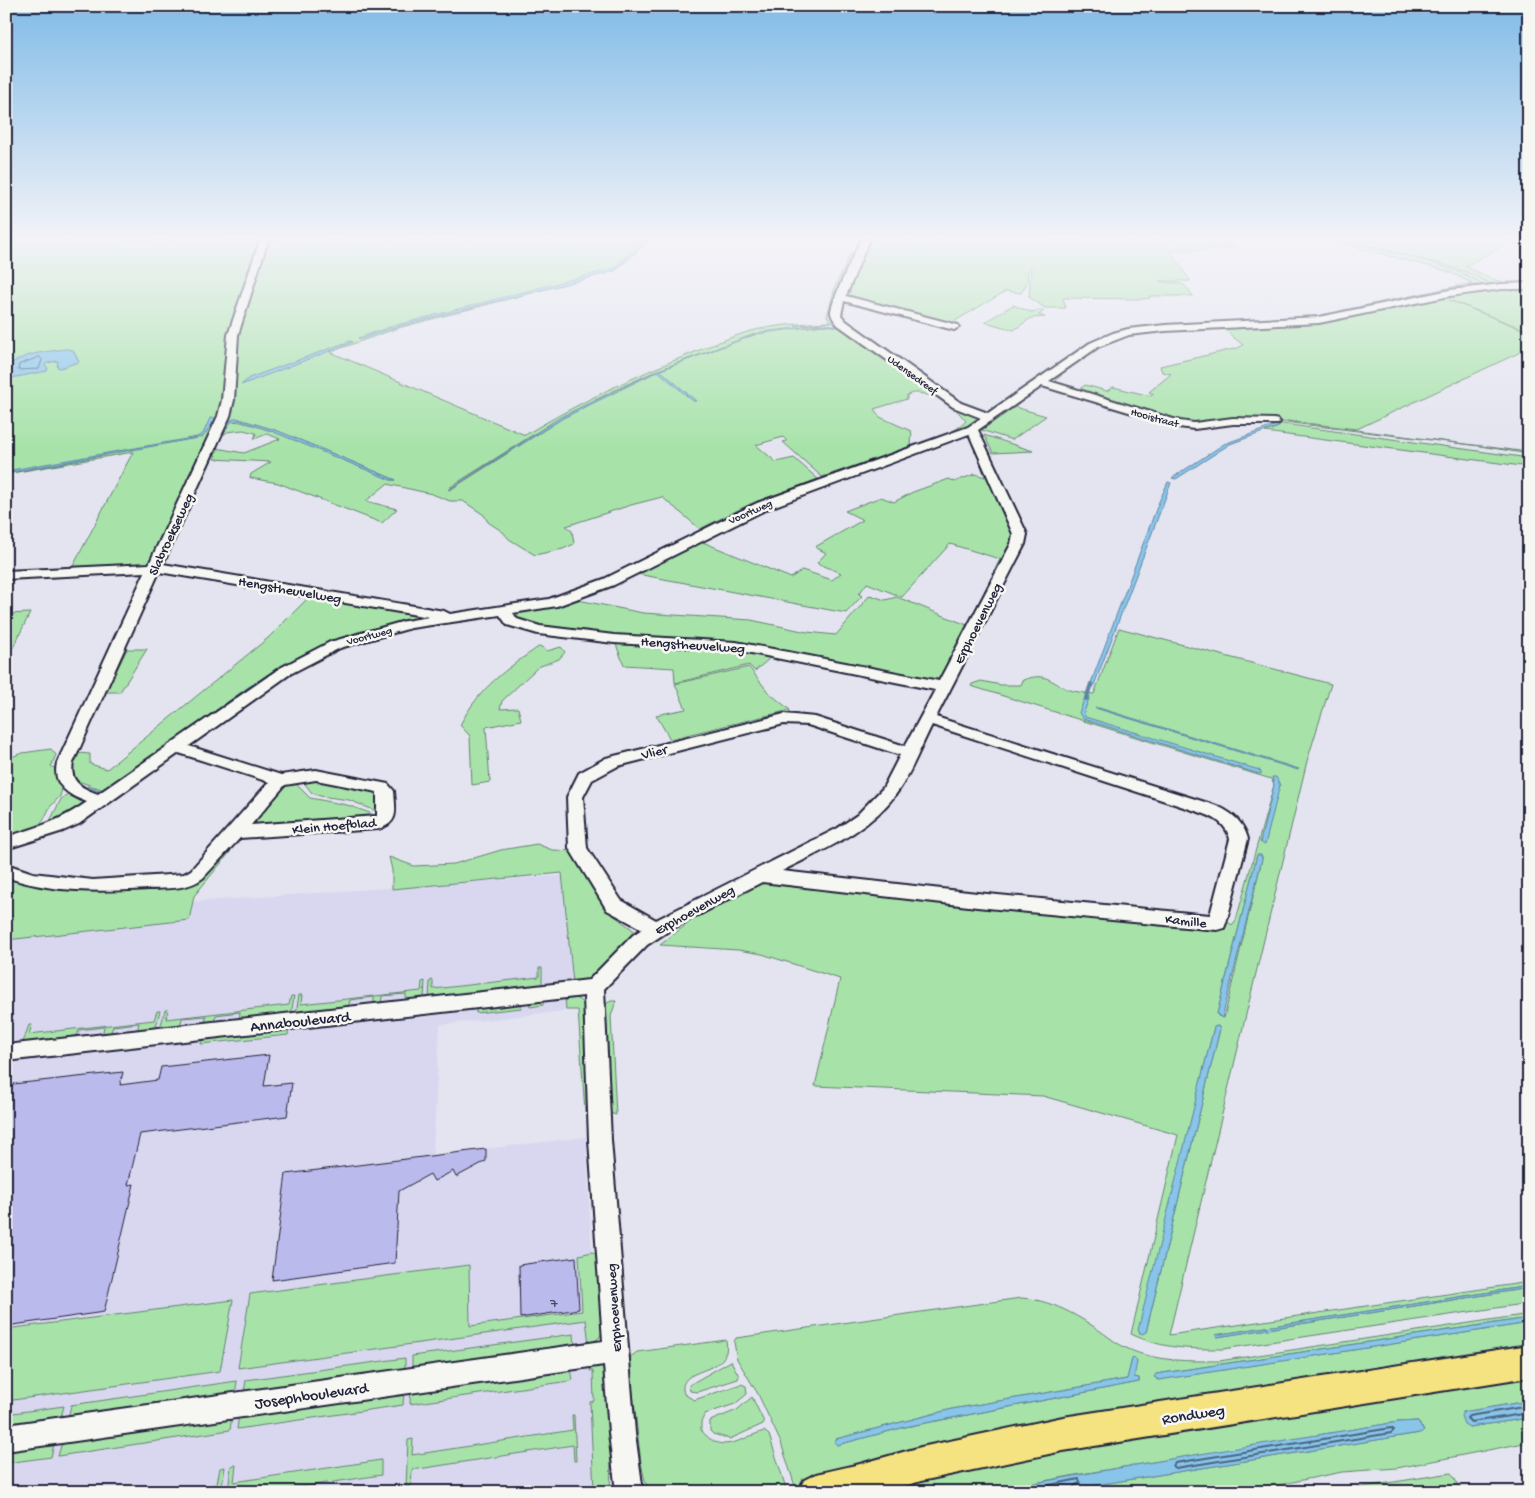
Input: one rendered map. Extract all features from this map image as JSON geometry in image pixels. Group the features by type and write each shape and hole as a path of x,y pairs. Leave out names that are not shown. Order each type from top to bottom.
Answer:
{"main road":[{"name":"Rondweg","path":"816,1492 850,1487 921,1464 1063,1434 1529,1361"}],"street":[{"name":"Slabroekseweg","path":"101,801 90,798 70,786 64,776 65,764 224,416 228,400 233,335 241,310"},
{"name":"Udensedreef","path":"836,310 836,315 842,323 957,405 989,417"},
{"path":"889,310 954,327"},
{"name":"Voortweg","path":"6,843 73,820 285,671 336,645 410,624 552,603 588,591 610,582 762,506 972,429 1094,345 1126,332 1157,328 1318,320 1366,310"},
{"name":"Hooistraat","path":"1040,382 1179,424 1194,426 1233,421 1274,422"},
{"name":"Erphoevenweg","path":"630,1492 622,1432 600,1140 594,987 640,940 657,928 684,912 844,832 863,819 890,791 1018,544 1020,534 972,429"},
{"name":"Hengstheuvelweg","path":"6,575 155,568 442,615 454,619"},
{"name":"Hengstheuvelweg","path":"505,611 512,622 538,630 614,640 736,646 944,687"},
{"name":"Vlier","path":"657,928 614,905 578,848 575,797 584,777 612,762 784,719 809,720 910,753"},
{"name":"Kamille","path":"759,875 977,900 1217,923 1239,839 1238,831 1229,820 1205,808 928,719"},
{"name":"Klein Hoefblad","path":"176,747 280,780 316,775 382,788 386,791 386,816 383,821 378,823 235,832"},
{"path":"6,870 31,880 93,886 190,879 197,874 280,780"},
{"name":"Annaboulevard","path":"6,1053 594,987"},
{"name":"Josephboulevard","path":"6,1438 616,1351"}],"shaded area":[{"path":"569,875 573,1010 440,1025 433,1155 586,1137 604,1492 6,1492 6,915"}],"green space":[{"path":"6,310 467,310 398,328 330,352 525,435 606,391 726,339 768,328 829,322 795,326 824,324 844,326 981,419 968,428 937,439 950,433 966,421 953,406 939,396 911,393 907,395 907,399 874,409 880,417 911,431 910,440 912,446 822,477 783,442 787,441 783,437 756,445 776,462 794,458 818,479 750,504 700,529 662,497 631,505 566,526 572,531 574,544 563,549 535,555 509,539 503,532 488,522 484,515 463,501 450,501 432,494 387,484 366,501 397,509 382,523 278,483 250,478 251,474 271,462 214,459 216,455 214,455 218,450 216,448 244,453 280,439 267,434 254,439 256,433 243,430 227,432 222,434 152,565 72,568 133,452 6,474 109,454 6,472","holes":["755,334 658,371 563,418 450,490 449,488 455,484 561,417 656,371","236,418 278,431 396,480 391,480 282,435 241,422 231,422"]},
{"path":"829,310 841,310 838,321 831,322 827,316"},
{"path":"896,310 974,310 950,324"},
{"path":"1005,310 1026,310 1031,312 1042,310 1044,311 1039,315 1045,317 1031,318 1014,330 985,322"},
{"path":"1344,310 1357,310 1341,313 1339,311"},
{"path":"1372,310 1474,310 1529,332 1529,348 1357,429 1287,421 1528,452 1529,454 1480,446 1267,420 1201,424 1180,423 1053,386 1048,381 1056,373 1062,375 1056,380 1057,382 1080,389 1085,385 1107,391 1113,387 1151,396 1154,394 1149,392 1171,374 1162,372 1160,366 1238,348 1243,345 1222,328 1287,325 1176,329 1138,333 1138,331 1324,320"},
{"path":"1475,310 1529,310 1529,331"},
{"path":"1016,402 1019,402 1019,404 981,428 982,430 1015,407 1046,416 1012,440 978,429"},
{"path":"1233,422 1276,423 1529,458 1529,467 1265,432 1279,427 1277,425 1242,424 1198,429 1199,427"},
{"path":"984,435 1033,451 993,453"},
{"path":"979,460 983,460 1016,540 986,593 984,592 1000,559 950,544 902,597 867,583 859,594 862,596 846,613 637,574 700,541 791,578 802,570 832,580 841,573 817,563 826,553 815,547 863,520 845,511 881,497 894,502 913,492 949,479 954,482 975,474 985,477"},
{"path":"631,576 578,600 643,613 751,620 807,632 836,635 870,595 885,600 897,597 967,625 981,602 944,681 937,683 767,649 616,638 527,626 513,616 519,611"},
{"path":"310,596 432,616 357,632 306,653 247,688 107,789 104,790 75,780 70,768 78,753 90,754 90,764 107,769 268,638"},
{"path":"30,613 6,662 6,614"},
{"path":"1119,628 1331,684 1307,761 1169,1335 1529,1282 1529,1286 1215,1335 1217,1337 1529,1288 1529,1303 1223,1349 1176,1347 1143,1339 1131,1334 1178,1135 1043,1096 815,1086 840,979 762,954 738,950 660,945 687,924 683,923 766,881 1219,916 1232,925 1236,920 1274,785 1271,779 971,686 981,681 1001,685 1021,685 1023,680 1042,677 1070,690 1094,694","holes":["1257,855 1262,856 1262,859 1224,1018 1217,1014","1218,1026 1220,1029 1146,1332 1139,1333 1214,1027"]},
{"path":"615,642 718,647 780,657 778,661 770,658 755,671 749,665 675,683 674,668 624,665"},
{"path":"540,646 547,651 561,647 565,652 559,659 538,667 502,701 500,709 518,708 521,720 486,727 490,782 472,785 470,736 460,725 476,700 494,680"},
{"path":"127,649 147,649 120,692 106,692"},
{"path":"749,667 768,692 790,710 670,739 656,715 686,709 675,684"},
{"path":"51,749 56,755 51,766 58,770 63,786 60,796 50,807 43,821 30,832 6,839 6,759 22,753"},
{"path":"312,777 380,793 381,813 349,800 312,793 301,779"},
{"path":"293,781 310,798 347,805 377,817 257,828 251,825 279,788"},
{"path":"70,792 86,800 86,807 39,830 50,821 61,799"},
{"path":"537,844 552,850 574,851 609,912 640,935 592,978 573,983 562,873 392,889 392,870 389,857 414,866 454,864 501,850"},
{"path":"225,849 231,851 194,896 189,920 6,940 6,877 27,883 182,886"},
{"path":"539,968 542,968 542,986 429,999 430,981 433,980 433,989 539,977"},
{"path":"425,981 424,1000 406,1002 406,994 382,996 381,1005 374,1005 374,997 350,1000 348,1008 296,1014 299,995 302,995 301,1004 421,991 422,982"},
{"path":"572,995 583,1003 585,1009 591,1106 585,1112 578,1010 566,1010 565,996"},
{"path":"291,996 294,996 291,1015 239,1020 240,1012 216,1015 213,1024 205,1024 206,1016 182,1018 180,1027 160,1029 165,1010 168,1010 166,1019 289,1005"},
{"path":"543,998 543,1005 530,1007 529,1002 522,1003 521,1008 476,1013 476,1006"},
{"path":"611,1001 616,1001 611,1016 616,1115 610,1113 608,1109 602,1006"},
{"path":"157,1011 160,1011 155,1030 137,1032 139,1023 113,1026 110,1035 102,1036 104,1027 79,1030 76,1039 22,1045 29,1025 32,1025 29,1034 154,1020"},
{"path":"289,1027 288,1035 201,1044 202,1036"},
{"path":"592,1252 600,1255 604,1329 599,1338 589,1344 586,1320 238,1368 250,1294 469,1265 470,1326 582,1311 579,1255"},
{"path":"1021,1298 1059,1307 1082,1319 1126,1348 1139,1353 1165,1359 1219,1361 1529,1314 1529,1318 1156,1374 1157,1380 1529,1323 1529,1349 881,1462 795,1486 781,1443 758,1394 737,1359 734,1342 736,1338","holes":["1132,1359 1137,1360 1133,1378 1139,1378 1139,1382 905,1427 837,1445 836,1439 952,1409 1127,1379"]},
{"path":"233,1300 220,1371 6,1401 6,1329"},
{"path":"574,1334 575,1347 412,1370 412,1356"},
{"path":"726,1340 726,1352 721,1360 714,1366 687,1378 683,1385 684,1394 694,1400 741,1384 746,1386 747,1394 735,1404 705,1414 701,1422 701,1430 709,1438 723,1444 738,1441 764,1431 769,1435 786,1488 774,1492 650,1492 645,1481 641,1463 629,1358 637,1352"},
{"path":"405,1358 405,1371 244,1393 246,1380"},
{"path":"731,1361 739,1376 738,1379 697,1392 690,1391 689,1385"},
{"path":"602,1362 607,1368 611,1462 610,1492 594,1492 590,1402 594,1401 593,1371 590,1371 591,1365"},
{"path":"571,1369 573,1380 570,1381 410,1404 411,1389"},
{"path":"1529,1373 1529,1401 1463,1412 1469,1427 1529,1418 1529,1442 1397,1468 1342,1472 1243,1492 1068,1492 1096,1485 1420,1433 1424,1431 1418,1421 1398,1422 1075,1475 989,1492 879,1492 968,1465"},
{"path":"237,1381 235,1395 68,1419 71,1405"},
{"path":"404,1390 403,1405 237,1429 239,1414"},
{"path":"752,1397 764,1422 763,1424 730,1439 713,1434 710,1431 710,1421 737,1410"},
{"path":"64,1406 60,1420 6,1428 6,1414"},
{"path":"232,1415 230,1430 58,1456 63,1439"},
{"path":"572,1415 574,1415 576,1461 574,1461 573,1445 412,1470 411,1486 406,1487 408,1440 413,1439 412,1455 573,1430"},
{"path":"55,1440 51,1457 6,1463 6,1448"},
{"path":"381,1460 381,1475 266,1492 228,1492 231,1466 236,1465 234,1482"},
{"path":"225,1467 221,1492 164,1492 217,1484 220,1468"},
{"path":"1451,1473 1463,1492 1331,1492"}],"water":[{"path":"455,310 463,310 396,327 361,339 358,338 393,326"},
{"path":"823,325 757,334 762,332"},
{"path":"824,325 840,326 873,350 839,327"},
{"path":"350,341 353,342 241,385 249,378"},
{"path":"727,345 660,370 696,401 693,401 658,371 563,418 448,490 561,417 656,371"},
{"path":"66,349 73,350 79,362 60,368 57,367 58,361 47,363 45,365 48,368 47,371 6,379 6,372 12,369 12,363 18,359 38,353"},
{"path":"210,418 216,418 203,437 6,473 6,471 197,437 203,434"},
{"path":"236,418 278,431 396,480 391,480 274,432 238,420 231,422 224,432 229,421"},
{"path":"1276,425 1280,426 1230,444 1176,479 1172,478 1224,444"},
{"path":"1168,482 1171,483 1093,688 1089,688 1158,504"},
{"path":"406,621 351,636 301,657 267,676 233,699 109,789 97,791 87,786 100,790 107,789 247,688 279,667 306,653 343,637"},
{"path":"1086,694 1090,696 1084,712 1085,717 1259,770 1262,773 1259,774 1083,719 1079,713"},
{"path":"1095,708 1099,708 1299,769 1298,770"},
{"path":"1272,777 1276,777 1280,785 1265,845 1260,842 1274,785"},
{"path":"1257,855 1261,855 1262,859 1222,1018 1217,1014"},
{"path":"1217,1026 1220,1029 1146,1332 1142,1334 1138,1330 1214,1027"},
{"path":"1529,1286 1529,1288 1217,1337 1215,1335"},
{"path":"1529,1318 1529,1323 1159,1380 1154,1377 1156,1374"},
{"path":"1134,1357 1137,1362 1134,1377 1139,1378 1139,1382 905,1427 837,1445 834,1442 836,1439 952,1409 1127,1379"},
{"path":"1529,1401 1529,1418 1469,1427 1464,1424 1461,1416 1463,1412"},
{"path":"1418,1421 1424,1431 1420,1433 1096,1485 1068,1492 989,1492 1194,1455 1398,1422"}],"building":[{"path":"269,1055 264,1086 292,1083 287,1116 140,1134 128,1185 134,1184 104,1312 6,1326 6,1104 13,1084 123,1072 120,1085 158,1080 161,1067"},
{"path":"486,1149 486,1161 456,1177 453,1171 434,1181 430,1174 399,1191 395,1263 272,1280 286,1174"},
{"path":"576,1257 579,1309 520,1318 519,1265"}],"waterway":[{"path":"1086,699 1091,684"}]}
